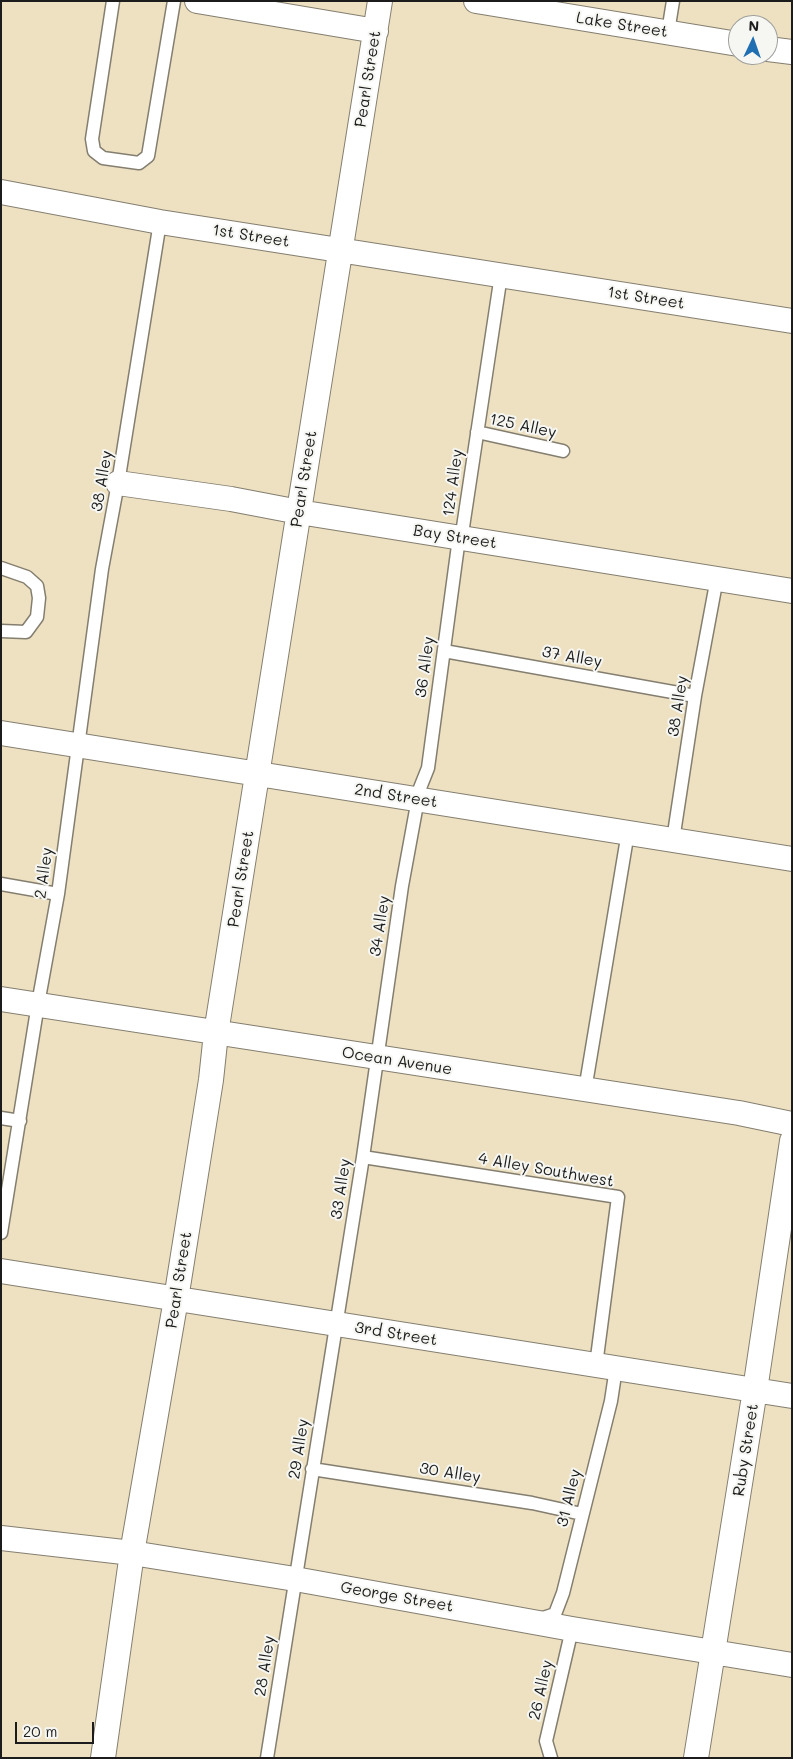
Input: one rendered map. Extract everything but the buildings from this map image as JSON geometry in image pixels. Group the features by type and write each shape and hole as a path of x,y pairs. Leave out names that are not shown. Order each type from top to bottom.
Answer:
{"street":[{"path":"197,1 376,31"},
{"name":"Pearl Street","path":"103,1758 132,1553 176,1299 211,1080 216,1033 380,1"},
{"name":"Lake Street","path":"476,1 728,42"},
{"path":"778,50 792,52"},
{"name":"1st Street","path":"1,192 160,222 792,321"},
{"name":"Bay Street","path":"118,483 231,499 299,512 792,591"},
{"name":"2nd Street","path":"1,733 792,859"},
{"name":"Ocean Avenue","path":"1,999 792,1124"},
{"name":"Ruby Street","path":"696,1758 755,1390 792,1141"},
{"name":"3rd Street","path":"1,1271 792,1396"},
{"name":"George Street","path":"1,1538 132,1553 295,1578 572,1629 792,1664"}],"lane":[{"path":"113,1 92,140 94,151 103,158 139,163 148,156 174,1"},
{"path":"668,32 673,1"},
{"name":"38 Alley","path":"79,746 102,569 118,483 160,222"},
{"path":"477,432 501,275"},
{"name":"125 Alley","path":"477,432 563,451"},
{"name":"124 Alley","path":"459,538 463,527 477,432"},
{"name":"36 Alley","path":"418,800 428,768 459,538"},
{"path":"1,568 27,577 37,586 39,598 37,617 26,632 1,631"},
{"name":"38 Alley","path":"673,840 695,696 717,578"},
{"name":"37 Alley","path":"444,651 695,696"},
{"name":"2 Alley","path":"1,1233 58,894 79,746"},
{"name":"34 Alley","path":"376,1058 418,800"},
{"path":"585,1090 628,832"},
{"path":"1,884 58,894"},
{"name":"33 Alley","path":"334,1324 363,1156 376,1058"},
{"path":"1,1118 20,1121"},
{"name":"4 Alley Southwest","path":"363,1156 618,1197 606,1366"},
{"name":"29 Alley","path":"295,1578 334,1324"},
{"name":"31 Alley","path":"536,1621 555,1614 610,1402 606,1366"},
{"name":"30 Alley","path":"312,1468 532,1502 582,1514"},
{"name":"28 Alley","path":"267,1758 295,1578"},
{"name":"26 Alley","path":"551,1758 546,1741 572,1629"}]}
